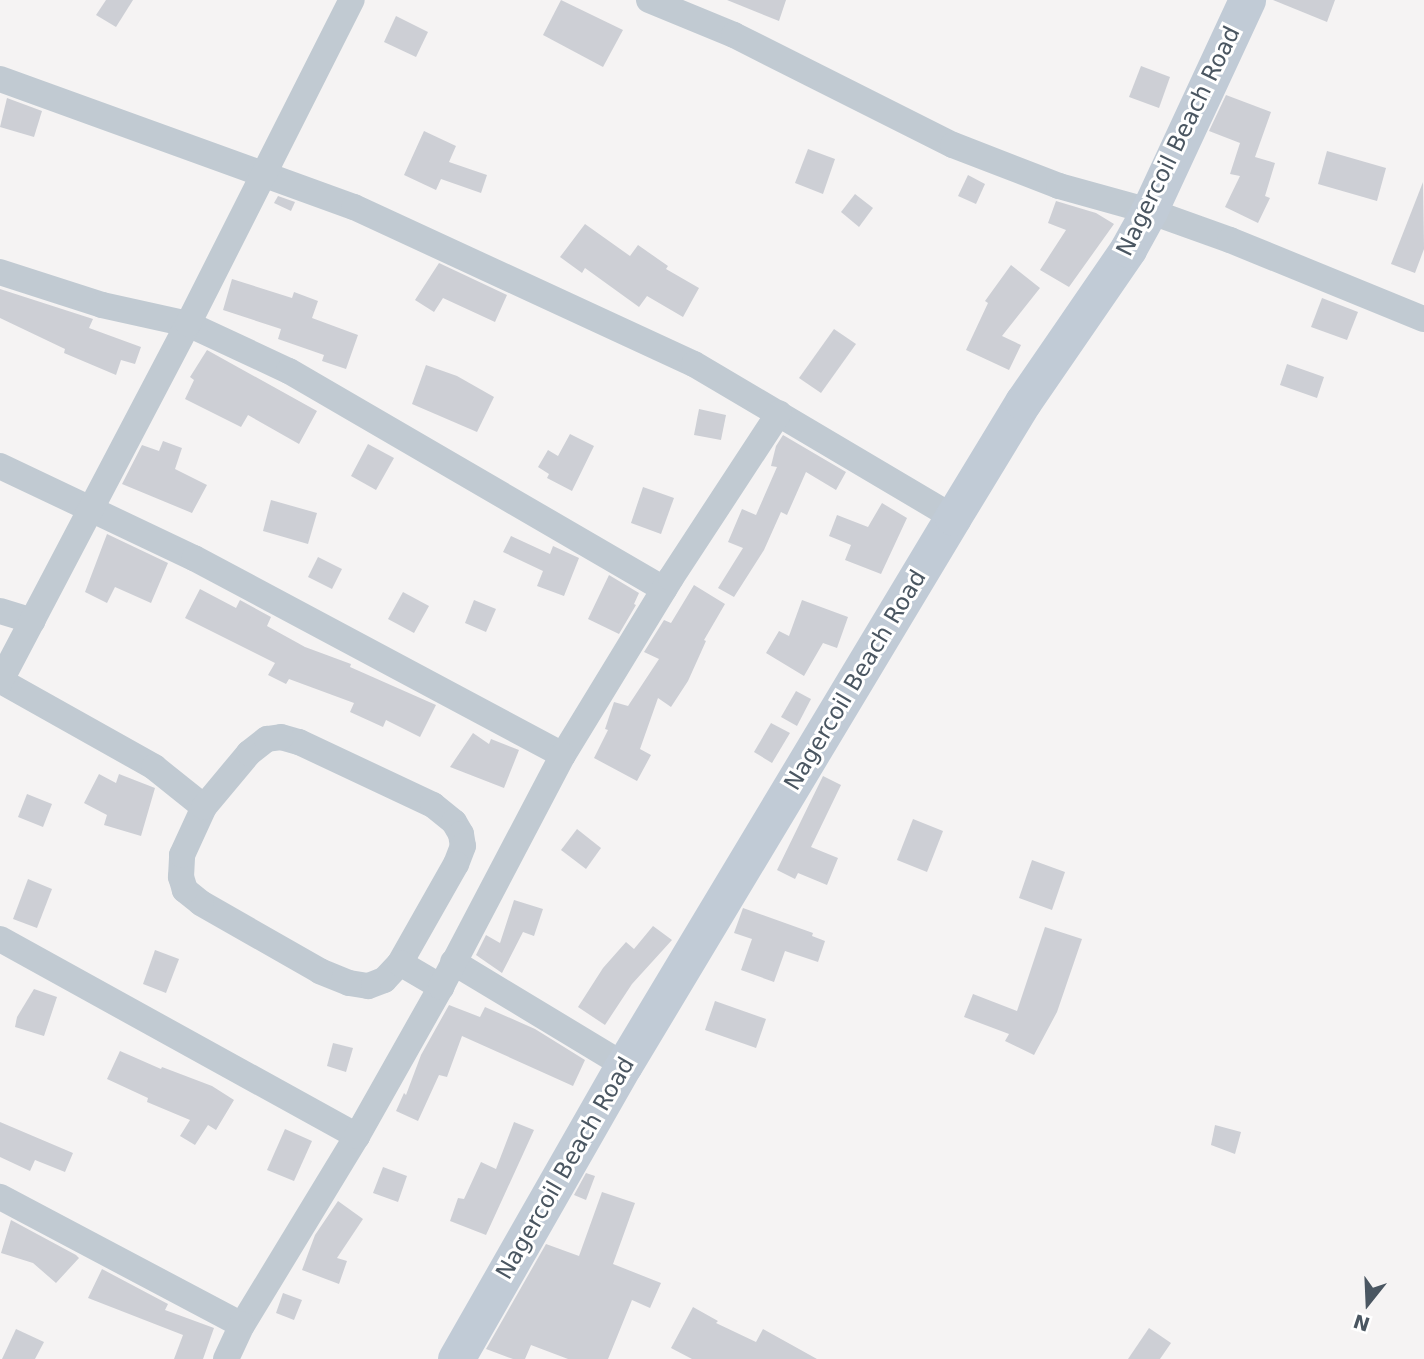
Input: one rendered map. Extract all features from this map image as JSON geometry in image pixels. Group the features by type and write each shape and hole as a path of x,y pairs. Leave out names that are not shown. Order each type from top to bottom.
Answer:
{"main road":[{"name":"Nagercoil Beach Road","path":"462,1358 624,1065 953,517 1023,402 1128,249 1149,211 1247,0"}],"street":[{"path":"204,807 154,767 0,681 188,324 352,0"},
{"path":"649,0 734,35 953,145 1059,186 1149,211 1230,240 1424,319"},
{"path":"0,79 366,212 694,364 953,517"},
{"path":"0,272 102,304 188,324 289,371 664,589"},
{"path":"226,1359 242,1325 357,1136 441,987 563,755 664,589 779,413"},
{"path":"0,466 194,558 563,755"},
{"path":"0,611 33,621"},
{"path":"281,737 299,742 433,805 454,822 461,834 463,846 400,963 384,980 368,986 349,983 320,971 201,903 185,890 181,877 182,855 204,807 249,753 267,740 281,737"},
{"path":"0,939 357,1136"},
{"path":"453,962 624,1065"},
{"path":"400,963 441,987"},
{"path":"0,1196 242,1325"}],"building":[{"path":"106,0 133,0 116,27 96,15"},
{"path":"561,0 623,30 603,67 543,35"},
{"path":"727,0 786,0 779,21"},
{"path":"1273,0 1335,0 1327,22"},
{"path":"396,16 428,32 416,57 384,42"},
{"path":"1141,66 1170,77 1159,108 1129,97"},
{"path":"1226,95 1271,112 1255,157 1275,163 1265,196 1270,198 1258,223 1225,207 1240,176 1230,174 1240,143 1209,131"},
{"path":"7,98 42,111 34,137 0,127"},
{"path":"424,131 456,146 449,162 487,175 481,193 441,179 436,190 404,175"},
{"path":"808,149 835,159 823,194 795,183"},
{"path":"1327,151 1386,168 1377,201 1318,184"},
{"path":"968,175 985,184 976,204 958,196"},
{"path":"1423,182 1424,249 1415,273 1391,264"},
{"path":"855,194 873,208 859,227 841,212"},
{"path":"278,196 295,202 291,211 274,203"},
{"path":"1056,201 1096,213 1114,224 1069,287 1040,270 1066,230 1048,223"},
{"path":"585,224 630,256 638,245 668,266 666,269 699,288 683,317 647,296 639,307 585,268 582,273 560,257"},
{"path":"439,263 507,295 495,322 443,298 434,312 415,300"},
{"path":"1011,265 1040,288 1002,336 1021,345 1009,370 966,350 988,303 985,301"},
{"path":"232,279 292,298 294,292 318,301 312,318 358,335 346,369 322,361 324,355 278,339 281,329 223,310"},
{"path":"0,289 93,319 89,328 141,347 135,364 121,360 116,375 64,353 65,349 0,318"},
{"path":"1322,298 1358,312 1347,340 1311,327"},
{"path":"834,329 856,344 821,393 799,378"},
{"path":"207,350 317,411 299,444 248,415 241,427 185,399 194,380 190,377"},
{"path":"1287,364 1324,377 1317,398 1280,385"},
{"path":"426,365 457,376 494,397 477,432 412,404"},
{"path":"699,409 726,415 721,440 694,435"},
{"path":"570,434 594,446 572,491 547,478 549,474 538,467 548,450 558,456"},
{"path":"783,435 846,472 836,490 806,472 787,515 781,512 764,550 734,597 718,588 743,548 728,542 742,509 756,515 777,467 771,466 776,446"},
{"path":"163,441 182,448 175,469 207,485 192,513 122,484 142,445 159,451"},
{"path":"368,444 394,458 376,490 351,476"},
{"path":"643,487 674,498 661,534 631,523"},
{"path":"271,500 317,513 308,544 263,531"},
{"path":"882,503 907,518 881,574 845,560 851,545 829,536 837,515 868,527"},
{"path":"107,534 168,563 151,603 115,587 107,603 85,592"},
{"path":"511,536 550,554 553,546 579,558 564,596 537,586 543,571 503,552"},
{"path":"318,557 342,569 332,589 308,577"},
{"path":"609,575 639,593 634,604 636,605 619,634 588,619"},
{"path":"694,585 725,604 704,640 706,641 688,681 671,707 658,698 640,749 651,755 637,781 594,758 608,730 605,729 614,702 628,706 659,659 644,652 664,620 671,623"},
{"path":"200,589 236,608 240,600 271,617 267,626 305,647 351,664 350,667 436,705 420,737 386,720 383,727 350,712 354,703 289,679 286,684 268,675 275,663 185,618"},
{"path":"403,592 429,606 414,633 388,619"},
{"path":"474,600 496,609 486,632 465,623"},
{"path":"802,600 848,617 837,648 823,643 804,676 766,653 779,631 789,636"},
{"path":"796,691 811,699 797,726 781,717"},
{"path":"771,723 790,733 772,763 754,752"},
{"path":"473,733 489,744 491,739 519,750 504,788 450,767"},
{"path":"99,774 116,783 119,774 155,788 141,836 104,825 107,815 84,803"},
{"path":"823,776 841,785 811,847 838,858 827,885 798,873 795,879 777,870"},
{"path":"27,794 52,804 43,827 18,817"},
{"path":"913,819 943,831 927,872 897,860"},
{"path":"577,829 601,848 586,869 561,850"},
{"path":"1032,860 1065,872 1052,910 1019,898"},
{"path":"28,879 52,889 37,928 13,919"},
{"path":"514,900 543,909 534,936 523,932 502,973 476,955 486,935 500,943"},
{"path":"743,908 813,933 812,936 825,941 818,962 785,951 774,982 741,970 752,939 734,933"},
{"path":"653,926 672,940 632,984 605,1025 578,1007 603,968 626,942 634,949"},
{"path":"1045,927 1082,939 1057,1012 1034,1055 1005,1041 1009,1034 964,1017 973,994 1017,1011"},
{"path":"155,950 179,959 166,993 143,984"},
{"path":"34,989 57,997 44,1036 15,1027 17,1017"},
{"path":"715,1001 766,1019 756,1048 705,1030"},
{"path":"449,1005 480,1017 485,1007 535,1029 585,1060 573,1086 462,1036 447,1077 439,1075 418,1121 396,1111 404,1093 406,1095 421,1055"},
{"path":"333,1043 353,1048 346,1072 327,1066"},
{"path":"120,1051 161,1069 162,1067 212,1086 234,1100 216,1130 208,1125 195,1145 180,1136 190,1120 147,1102 148,1098 107,1079"},
{"path":"0,1122 73,1153 65,1172 35,1160 30,1171 0,1157"},
{"path":"514,1122 534,1130 486,1235 450,1221 458,1198 464,1199 481,1162 496,1169"},
{"path":"1215,1125 1241,1132 1235,1154 1211,1145"},
{"path":"285,1129 312,1141 294,1181 267,1170"},
{"path":"383,1167 407,1176 398,1202 373,1193"},
{"path":"586,1173 595,1176 586,1200 574,1195"},
{"path":"602,1192 635,1203 613,1264 661,1283 650,1308 632,1300 608,1359 568,1359 531,1345 525,1359 513,1359 486,1349 546,1244 579,1256"},
{"path":"338,1201 363,1219 337,1258 347,1261 339,1284 302,1270 315,1235"},
{"path":"11,1220 79,1258 56,1283 33,1263 1,1253"},
{"path":"102,1269 168,1304 165,1310 214,1328 203,1359 174,1359 183,1335 88,1298"},
{"path":"283,1293 302,1300 294,1320 276,1313"},
{"path":"693,1307 718,1321 716,1323 756,1342 763,1329 817,1359 692,1359 671,1348"},
{"path":"1149,1328 1171,1343 1160,1359 1128,1359"},
{"path":"16,1329 44,1342 35,1359 2,1359"}]}
